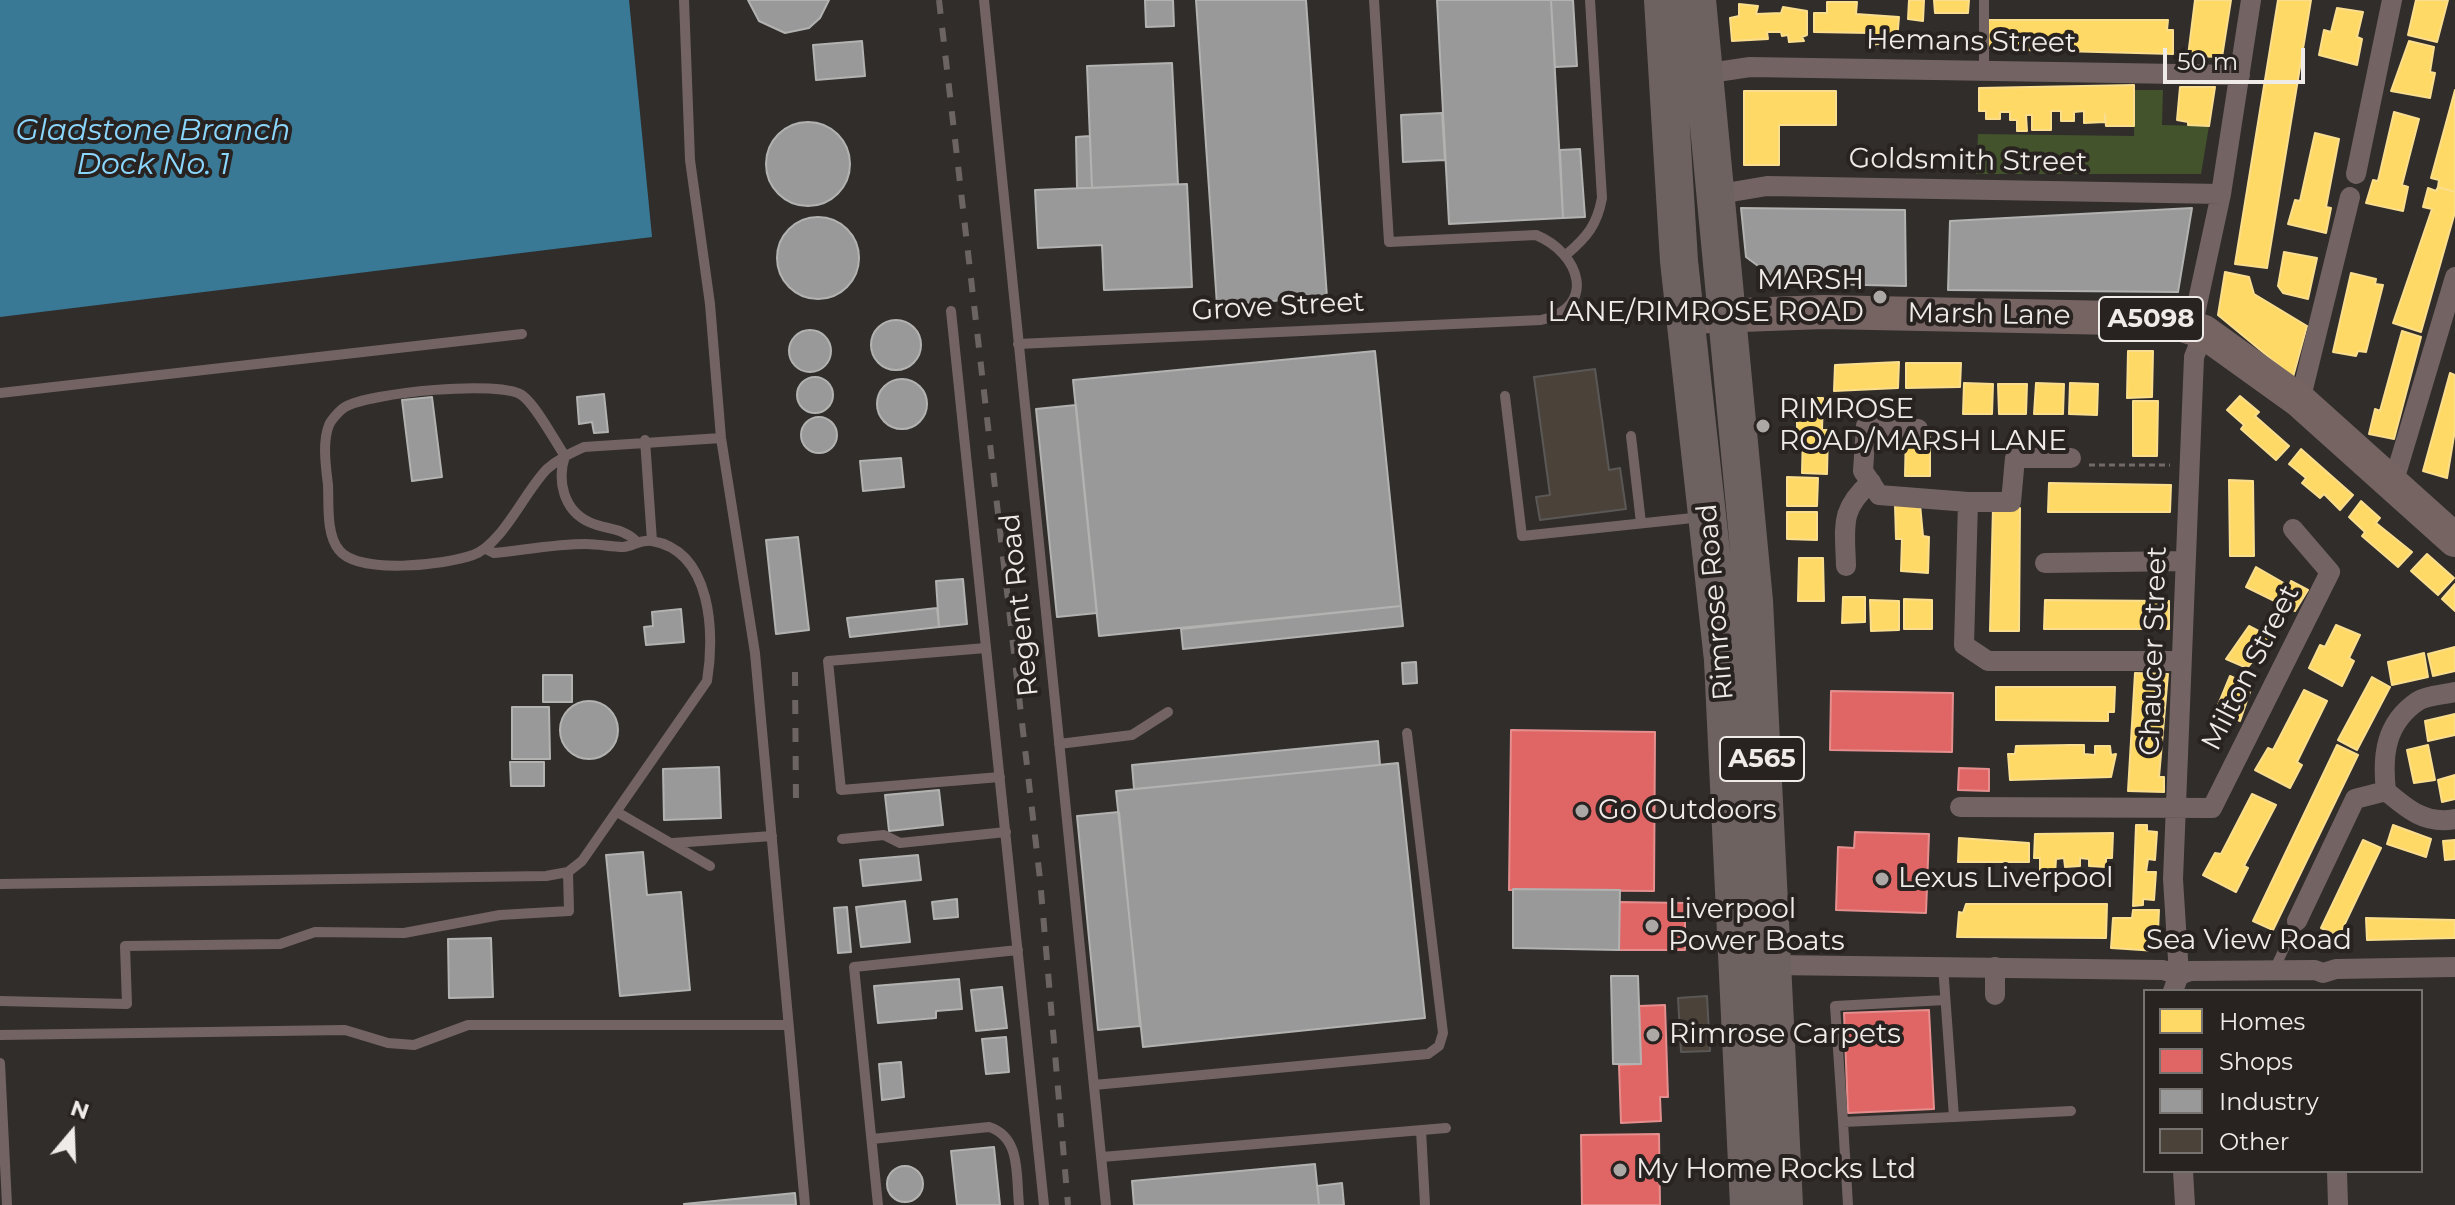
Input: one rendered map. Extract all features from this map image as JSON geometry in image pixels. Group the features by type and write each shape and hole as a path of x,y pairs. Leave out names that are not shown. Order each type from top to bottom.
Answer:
{"highway":[{"name":"Rimrose Road","path":"1663,0 1670,154 1709,516 1728,741 1733,938 1749,1205"},
{"name":"Rimrose Road","path":"1697,0 1726,314 1739,410 1754,601 1784,1205"}],"main road":[{"name":"Marsh Lane","path":"1686,317 1726,314 2165,319 2198,330 2300,401 2455,540"}],"street":[{"name":"Chaucer Street","path":"2176,983 2178,949 2173,879 2194,357 2251,0"},
{"path":"2356,174 2392,0"},
{"name":"Hemans Street","path":"1703,74 1750,67 2240,75"},
{"name":"Goldsmith Street","path":"1714,195 1767,186 2221,194"},
{"path":"2300,401 2350,197"},
{"path":"2393,484 2455,277"},
{"path":"2434,349 2455,355"},
{"path":"1918,429 1866,426 1863,471 1879,495 2011,502 2015,458 2071,458"},
{"path":"1846,566 1845,514 1852,499 1871,482"},
{"path":"1968,502 1964,645 1988,661 2180,661"},
{"name":"Milton Street","path":"2176,809 2212,808 2330,572 2293,529"},
{"path":"2045,563 2185,561"},
{"path":"2455,692 2420,700 2397,721 2382,757 2386,791 2409,811 2439,822 2455,819"},
{"path":"2297,921 2355,799 2386,791"},
{"path":"1960,807 2176,809"},
{"name":"Sea View Road","path":"1773,965 2163,970 2176,983 2190,971 2274,971 2325,982 2336,969 2455,967"},
{"path":"1995,967 1995,995"},
{"path":"2183,1173 2185,1205"},
{"path":"2337,1173 2338,1205"}],"lane":[{"path":"684,0 690,160 710,304 721,438 755,653 786,1025 805,1205"},
{"name":"Regent Road","path":"984,0 1106,1205"},
{"path":"1374,0 1389,242 1536,235 1553,242 1567,254 1588,236 1598,219 1602,198 1590,0"},
{"path":"1984,0 1984,70"},
{"name":"Grove Street","path":"1018,344 1541,320 1556,316 1568,308 1576,292 1576,272 1567,254"},
{"path":"951,311 1044,1205"},
{"path":"0,393 522,334"},
{"path":"565,456 523,396 504,388 483,385 363,400 343,408 329,424 325,446 330,532 339,550 353,562 373,567 453,559 486,549 547,469 584,447 645,440 721,438"},
{"path":"1505,396 1522,536 1709,516"},
{"path":"1631,436 1641,523"},
{"path":"645,440 652,541"},
{"path":"565,456 559,473 564,495 572,509 588,522 626,532 636,541"},
{"path":"0,884 530,876 568,872 582,861 707,681 711,656 702,580 671,547 652,541 636,541 627,547 585,544 494,553 486,549"},
{"path":"986,648 828,661 841,790 1000,777"},
{"path":"1059,744 1132,735 1168,712"},
{"path":"1094,1085 1428,1054 1439,1046 1443,1033 1407,733"},
{"path":"617,812 710,866"},
{"path":"842,839 884,835 900,843 1006,832"},
{"path":"671,843 772,836"},
{"path":"0,1001 127,1004 125,946 280,944 315,932 404,933 500,915 569,911 568,872"},
{"path":"2274,971 2297,921"},
{"path":"878,1205 854,967 1018,950"},
{"path":"1950,966 1945,1000 1954,1117"},
{"path":"1848,1205 1835,1006 1945,1000"},
{"path":"0,1035 345,1030 388,1043 414,1045 468,1025 786,1025"},
{"path":"0,1063 7,1205"},
{"path":"1843,1122 2071,1111"},
{"path":"872,1139 989,1127 1004,1132 1012,1142 1019,1205"},
{"path":"1102,1157 1446,1128"},
{"path":"1421,1130 1425,1205"}],"path":[{"path":"2071,458 2088,465 2189,465"}],"green space":[{"path":"2135,90 2163,90 2162,125 2209,126 2201,174 1976,174 1978,134 2134,136"}],"water":[{"name":"Gladstone Branch Dock No. 1","path":"0,0 629,0 652,237 0,317"}],"building: Homes":[{"path":"1909,0 1924,0 1923,21 1908,19"},
{"path":"1934,0 1969,0 1968,13 1935,13"},
{"path":"2195,0 2231,0 2222,57 2188,56"},
{"path":"2278,0 2311,0 2267,268 2235,264"},
{"path":"2416,0 2448,0 2437,42 2408,35"},
{"path":"1827,2 1857,2 1856,14 1899,17 1897,41 1871,45 1870,33 1814,32 1814,13 1827,13"},
{"path":"1739,4 1758,6 1756,14 1781,13 1783,7 1807,11 1804,41 1789,42 1788,35 1767,32 1768,39 1732,41 1730,18 1739,16"},
{"path":"2337,8 2363,12 2357,37 2362,39 2357,65 2319,55 2324,30 2331,32"},
{"path":"1988,20 2168,20 2167,30 2173,30 2173,54 1987,49"},
{"path":"2409,41 2434,47 2430,72 2435,73 2430,98 2391,91"},
{"path":"2134,85 2134,126 2106,126 2105,114 2105,122 2084,123 2084,111 2074,112 2074,121 2061,121 2061,111 2051,111 2051,130 2032,130 2032,115 2026,115 2027,131 2017,131 2017,120 2010,120 2010,112 2000,112 2000,119 1986,119 1986,111 1979,111 1979,88"},
{"path":"2180,87 2215,87 2209,126 2188,125 2188,122 2177,120"},
{"path":"2455,90 2455,192 2438,187 2439,180 2431,178"},
{"path":"1744,91 1836,91 1836,125 1779,125 1779,165 1744,165"},
{"path":"2394,112 2419,119 2402,185 2408,187 2403,211 2366,203 2373,180 2378,181"},
{"path":"2315,133 2339,139 2326,207 2331,208 2326,233 2288,224 2295,200 2300,201"},
{"path":"2438,187 2455,192 2455,212 2421,332 2393,323 2432,209 2423,207 2428,188 2436,191"},
{"path":"2284,252 2317,258 2308,299 2283,293 2278,286"},
{"path":"2225,272 2249,277 2254,294 2307,326 2293,377 2218,315"},
{"path":"2351,273 2376,279 2375,284 2383,285 2366,352 2358,351 2356,356 2333,352"},
{"path":"2402,331 2421,337 2394,439 2369,434 2375,409 2380,411"},
{"path":"2128,351 2153,351 2152,397 2127,398"},
{"path":"1899,362 1898,388 1834,391 1835,365"},
{"path":"1906,363 1961,363 1960,387 1906,388"},
{"path":"2450,373 2455,375 2455,430 2447,478 2423,471"},
{"path":"1964,383 1993,384 1992,414 1963,414"},
{"path":"2036,383 2064,384 2063,414 2034,414"},
{"path":"2070,383 2098,384 2097,415 2069,414"},
{"path":"1998,384 2027,384 2026,414 1999,414"},
{"path":"2240,396 2259,412 2255,416 2289,446 2276,460 2241,429 2244,425 2227,410"},
{"path":"1797,398 1823,398 1822,430 1828,430 1827,474 1802,473 1803,432 1797,432"},
{"path":"2133,401 2158,401 2157,456 2133,456"},
{"path":"1906,430 1930,430 1930,476 1905,476"},
{"path":"2301,449 2353,495 2340,510 2324,494 2320,498 2302,483 2306,478 2289,464"},
{"path":"1787,477 1818,478 1817,506 1787,506"},
{"path":"2229,480 2253,481 2254,556 2230,556"},
{"path":"2049,483 2171,485 2170,512 2048,512"},
{"path":"2361,501 2380,518 2376,523 2412,552 2398,567 2362,536 2365,532 2349,517"},
{"path":"1920,504 1923,536 1929,537 1928,573 1901,571 1902,539 1896,539 1895,505"},
{"path":"1993,507 2020,508 2019,631 1990,631"},
{"path":"1787,512 1817,512 1817,540 1787,539"},
{"path":"2427,554 2454,578 2438,595 2411,571"},
{"path":"1799,558 1823,558 1824,601 1798,601"},
{"path":"2256,567 2289,586 2291,581 2308,590 2295,611 2246,587"},
{"path":"2455,584 2455,611 2442,599"},
{"path":"1843,597 1865,597 1865,622 1842,623"},
{"path":"1904,599 1932,600 1932,629 1904,629"},
{"path":"1870,600 1899,601 1899,630 1871,631"},
{"path":"2045,600 2169,601 2169,629 2044,629"},
{"path":"2336,625 2360,635 2349,658 2354,661 2342,686 2309,668 2320,645 2325,647"},
{"path":"2249,626 2272,638 2247,668 2226,659"},
{"path":"2455,647 2455,671 2433,676 2428,654"},
{"path":"2424,653 2428,677 2392,685 2388,662"},
{"path":"2135,673 2168,674 2159,777 2164,777 2164,792 2128,791"},
{"path":"2230,676 2252,686 2240,721 2216,710"},
{"path":"2372,677 2390,687 2357,750 2338,740"},
{"path":"1996,687 2115,687 2114,712 2108,712 2108,721 1996,720"},
{"path":"2304,690 2327,701 2297,762 2302,765 2290,788 2255,770 2268,748 2273,750"},
{"path":"2455,714 2455,735 2428,741 2425,721"},
{"path":"2084,745 2084,754 2095,755 2095,746 2110,746 2111,755 2116,754 2111,777 2010,780 2008,754 2015,754 2016,746"},
{"path":"2337,745 2358,755 2273,930 2253,921"},
{"path":"2428,745 2435,780 2414,783 2407,750"},
{"path":"2455,775 2455,799 2442,802 2438,780"},
{"path":"2252,794 2276,805 2244,866 2248,868 2236,892 2203,875 2215,853 2221,854"},
{"path":"2136,825 2147,825 2147,831 2157,832 2155,860 2148,859 2146,872 2156,872 2154,900 2143,899 2143,905 2133,906"},
{"path":"2393,825 2431,839 2426,857 2387,844"},
{"path":"2113,833 2112,858 2106,858 2106,867 2089,866 2089,859 2080,858 2080,866 2065,867 2064,858 2056,859 2055,875 2040,876 2040,858 2034,858 2035,834"},
{"path":"1959,838 2029,843 2029,862 1958,862"},
{"path":"2363,840 2381,848 2339,936 2321,928"},
{"path":"2455,840 2455,859 2445,860 2443,841"},
{"path":"1966,904 2107,904 2106,938 1957,937 1959,912 1963,913"},
{"path":"2133,910 2159,910 2157,951 2111,948 2113,918 2132,918"},
{"path":"2366,918 2455,920 2455,938 2367,940"}],"building: Shops":[{"path":"1831,691 1953,693 1952,752 1830,750"},
{"name":"Go Outdoors","path":"1511,730 1655,732 1654,891 1509,890"},
{"path":"1959,768 1989,769 1989,791 1958,790"},
{"name":"Lexus Liverpool","path":"1855,832 1929,834 1926,913 1836,910 1838,847 1854,848"},
{"name":"Liverpool Power Boats","path":"1619,902 1685,903 1685,950 1619,950"},
{"name":"Rimrose Carpets","path":"1665,1005 1668,1097 1660,1097 1661,1121 1621,1123 1619,1065 1641,1064 1639,1006"},
{"path":"1929,1010 1934,1109 1848,1113 1844,1013"},
{"name":"My Home Rocks Ltd","path":"1659,1134 1660,1205 1582,1205 1581,1135"}],"building: Industry":[{"path":"748,0 829,0 820,18 809,28 785,33 759,21"},
{"path":"1145,0 1173,0 1174,26 1146,27"},
{"path":"1196,0 1306,0 1327,297 1217,305"},
{"path":"1437,0 1551,0 1563,218 1449,224"},
{"path":"1551,0 1573,0 1577,66 1555,67"},
{"path":"862,41 865,76 816,80 813,45"},
{"path":"1172,63 1178,184 1092,188 1087,66"},
{"path":"1442,113 1445,160 1403,162 1401,115"},
{"path":"808,122 824,125 838,134 847,148 850,164 847,180 838,194 824,203 808,206 792,203 778,194 769,180 766,164 769,148 778,134 792,125"},
{"path":"1090,136 1092,188 1077,188 1076,137"},
{"path":"1580,149 1585,217 1563,218 1560,150"},
{"path":"1187,184 1192,287 1104,290 1102,245 1038,248 1035,190"},
{"path":"1741,208 1905,210 1906,286 1781,283 1746,257"},
{"path":"2192,208 2178,292 1948,290 1950,221"},
{"path":"818,217 834,220 847,229 856,242 859,258 856,274 847,287 834,296 818,299 802,296 789,287 780,274 777,258 780,242 789,229 802,220"},
{"path":"896,320 914,327 921,345 914,363 896,370 878,363 871,345 878,327"},
{"path":"810,330 824,337 831,351 824,365 810,372 796,365 789,351 796,337"},
{"path":"1375,351 1401,606 1099,636 1073,380"},
{"path":"815,377 828,382 833,395 828,408 815,413 802,408 797,395 802,382"},
{"path":"902,379 919,387 927,404 919,421 902,429 885,421 877,404 885,387"},
{"path":"604,394 608,432 594,433 592,422 579,424 577,397"},
{"path":"432,397 442,477 412,481 402,400"},
{"path":"1076,405 1097,613 1057,617 1036,409"},
{"path":"819,417 832,422 837,435 832,448 819,453 806,448 801,435 806,422"},
{"path":"901,458 904,487 863,491 860,461"},
{"path":"798,537 809,630 776,634 766,540"},
{"path":"963,579 967,624 939,627 936,581"},
{"path":"1401,606 1403,626 1183,649 1181,629"},
{"path":"937,608 939,627 850,637 847,618"},
{"path":"681,609 684,642 646,645 644,627 653,626 652,612"},
{"path":"1416,662 1417,683 1403,684 1402,663"},
{"path":"543,675 572,675 572,702 543,702"},
{"path":"589,701 610,709 618,730 610,751 589,759 568,751 560,730 568,709"},
{"path":"512,707 549,707 550,759 512,759"},
{"path":"1378,741 1380,765 1134,789 1132,765"},
{"path":"510,762 544,762 544,786 511,786"},
{"path":"1398,763 1425,1018 1143,1047 1116,791"},
{"path":"719,767 721,818 664,820 663,769"},
{"path":"939,790 943,825 889,831 885,795"},
{"path":"1119,812 1140,1026 1098,1030 1077,816"},
{"path":"643,852 647,895 681,892 690,990 620,996 606,855"},
{"path":"918,855 921,880 863,886 860,860"},
{"path":"1513,889 1620,890 1619,950 1513,948"},
{"path":"957,899 958,917 934,919 932,902"},
{"path":"905,901 910,942 861,947 856,907"},
{"path":"847,907 851,952 838,953 834,908"},
{"path":"491,938 493,997 449,998 448,939"},
{"path":"1611,976 1638,976 1641,1064 1613,1064"},
{"path":"959,979 962,1009 936,1011 936,1018 878,1023 874,986"},
{"path":"1002,987 1007,1028 976,1031 971,990"},
{"path":"1006,1037 1009,1072 986,1074 982,1039"},
{"path":"901,1062 904,1097 882,1100 879,1064"},
{"path":"994,1147 1000,1205 957,1205 951,1151"},
{"path":"1315,1164 1319,1205 1134,1205 1132,1181"},
{"path":"905,1166 918,1171 923,1184 918,1197 905,1202 892,1197 887,1184 892,1171"},
{"path":"1342,1183 1344,1205 1319,1205 1317,1186"},
{"path":"795,1193 796,1205 684,1205 684,1204"}],"building: Other":[{"path":"1595,369 1609,470 1620,468 1626,509 1540,520 1536,497 1550,495 1534,377"},
{"path":"1707,996 1710,1051 1681,1052 1678,998"}],"railway":[{"path":"939,0 1040,879 1068,1205"},
{"path":"795,672 796,803"}],"place":[{"name":"MARSH LANE/RIMROSE ROAD","path":"1880,297"},
{"name":"RIMROSE ROAD/MARSH LANE","path":"1763,426"},
{"name":"Go Outdoors","path":"1582,811"},
{"name":"Lexus Liverpool","path":"1882,879"},
{"name":"Liverpool Power Boats","path":"1652,926"},
{"name":"Rimrose Carpets","path":"1653,1035"},
{"name":"My Home Rocks Ltd","path":"1620,1170"}]}
